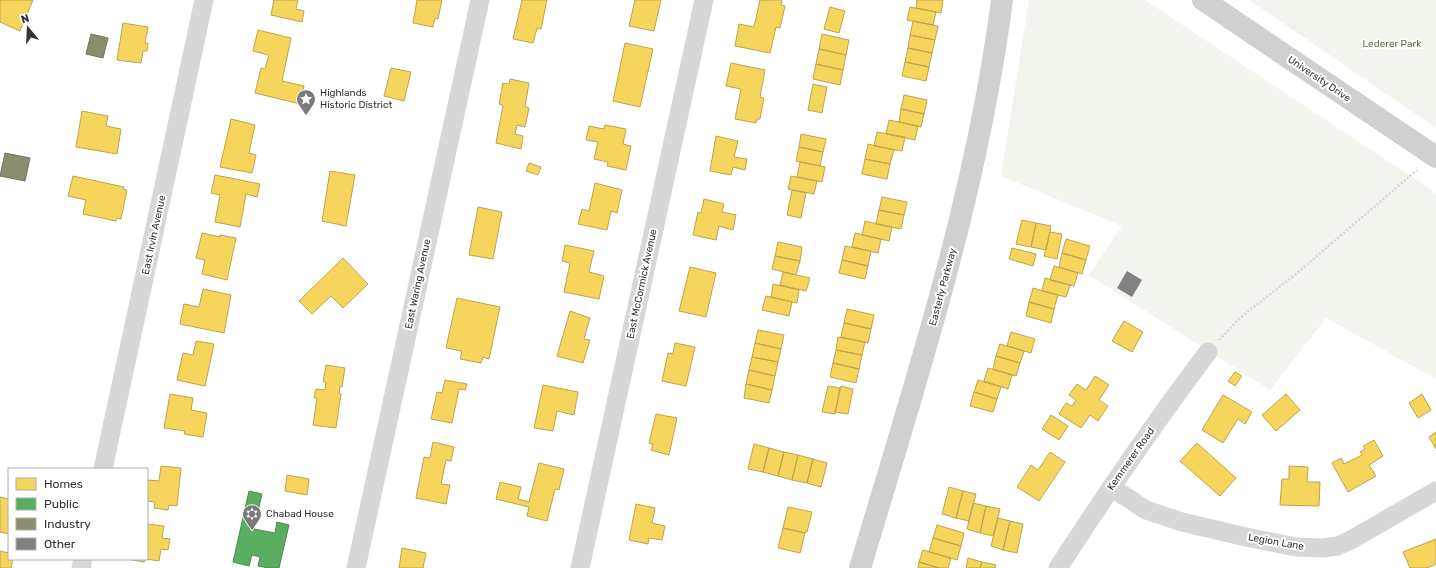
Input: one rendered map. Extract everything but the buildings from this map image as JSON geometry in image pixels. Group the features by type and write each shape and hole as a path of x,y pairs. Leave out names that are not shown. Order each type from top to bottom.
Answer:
{"main road":[{"name":"Easterly Parkway","path":"860,568 937,310 955,241 979,139 995,51 1002,0"},
{"name":"University Drive","path":"1203,0 1436,157"}],"street":[{"name":"East Irvin Avenue","path":"103,468 204,0"},
{"name":"East Waring Avenue","path":"356,568 480,0"},
{"name":"East McCormick Avenue","path":"580,568 704,0"},
{"name":"Kemmerer Road","path":"1058,568 1111,487 1208,352"},
{"name":"Legion Lane","path":"1111,487 1146,510 1182,522 1296,547 1323,548 1337,546 1350,541 1436,491"}],"path":[{"path":"1208,352 1240,317 1296,274 1417,170"}],"green space":[{"path":"1029,0 1145,0 1436,193 1436,379 1326,318 1270,390 1089,275 1122,226 1001,176"},
{"name":"Lederer Park","path":"1249,0 1436,0 1436,128"}],"place":[{"name":"Highlands Historic District","path":"306,116"},
{"name":"Chabad House","path":"252,531"}]}
